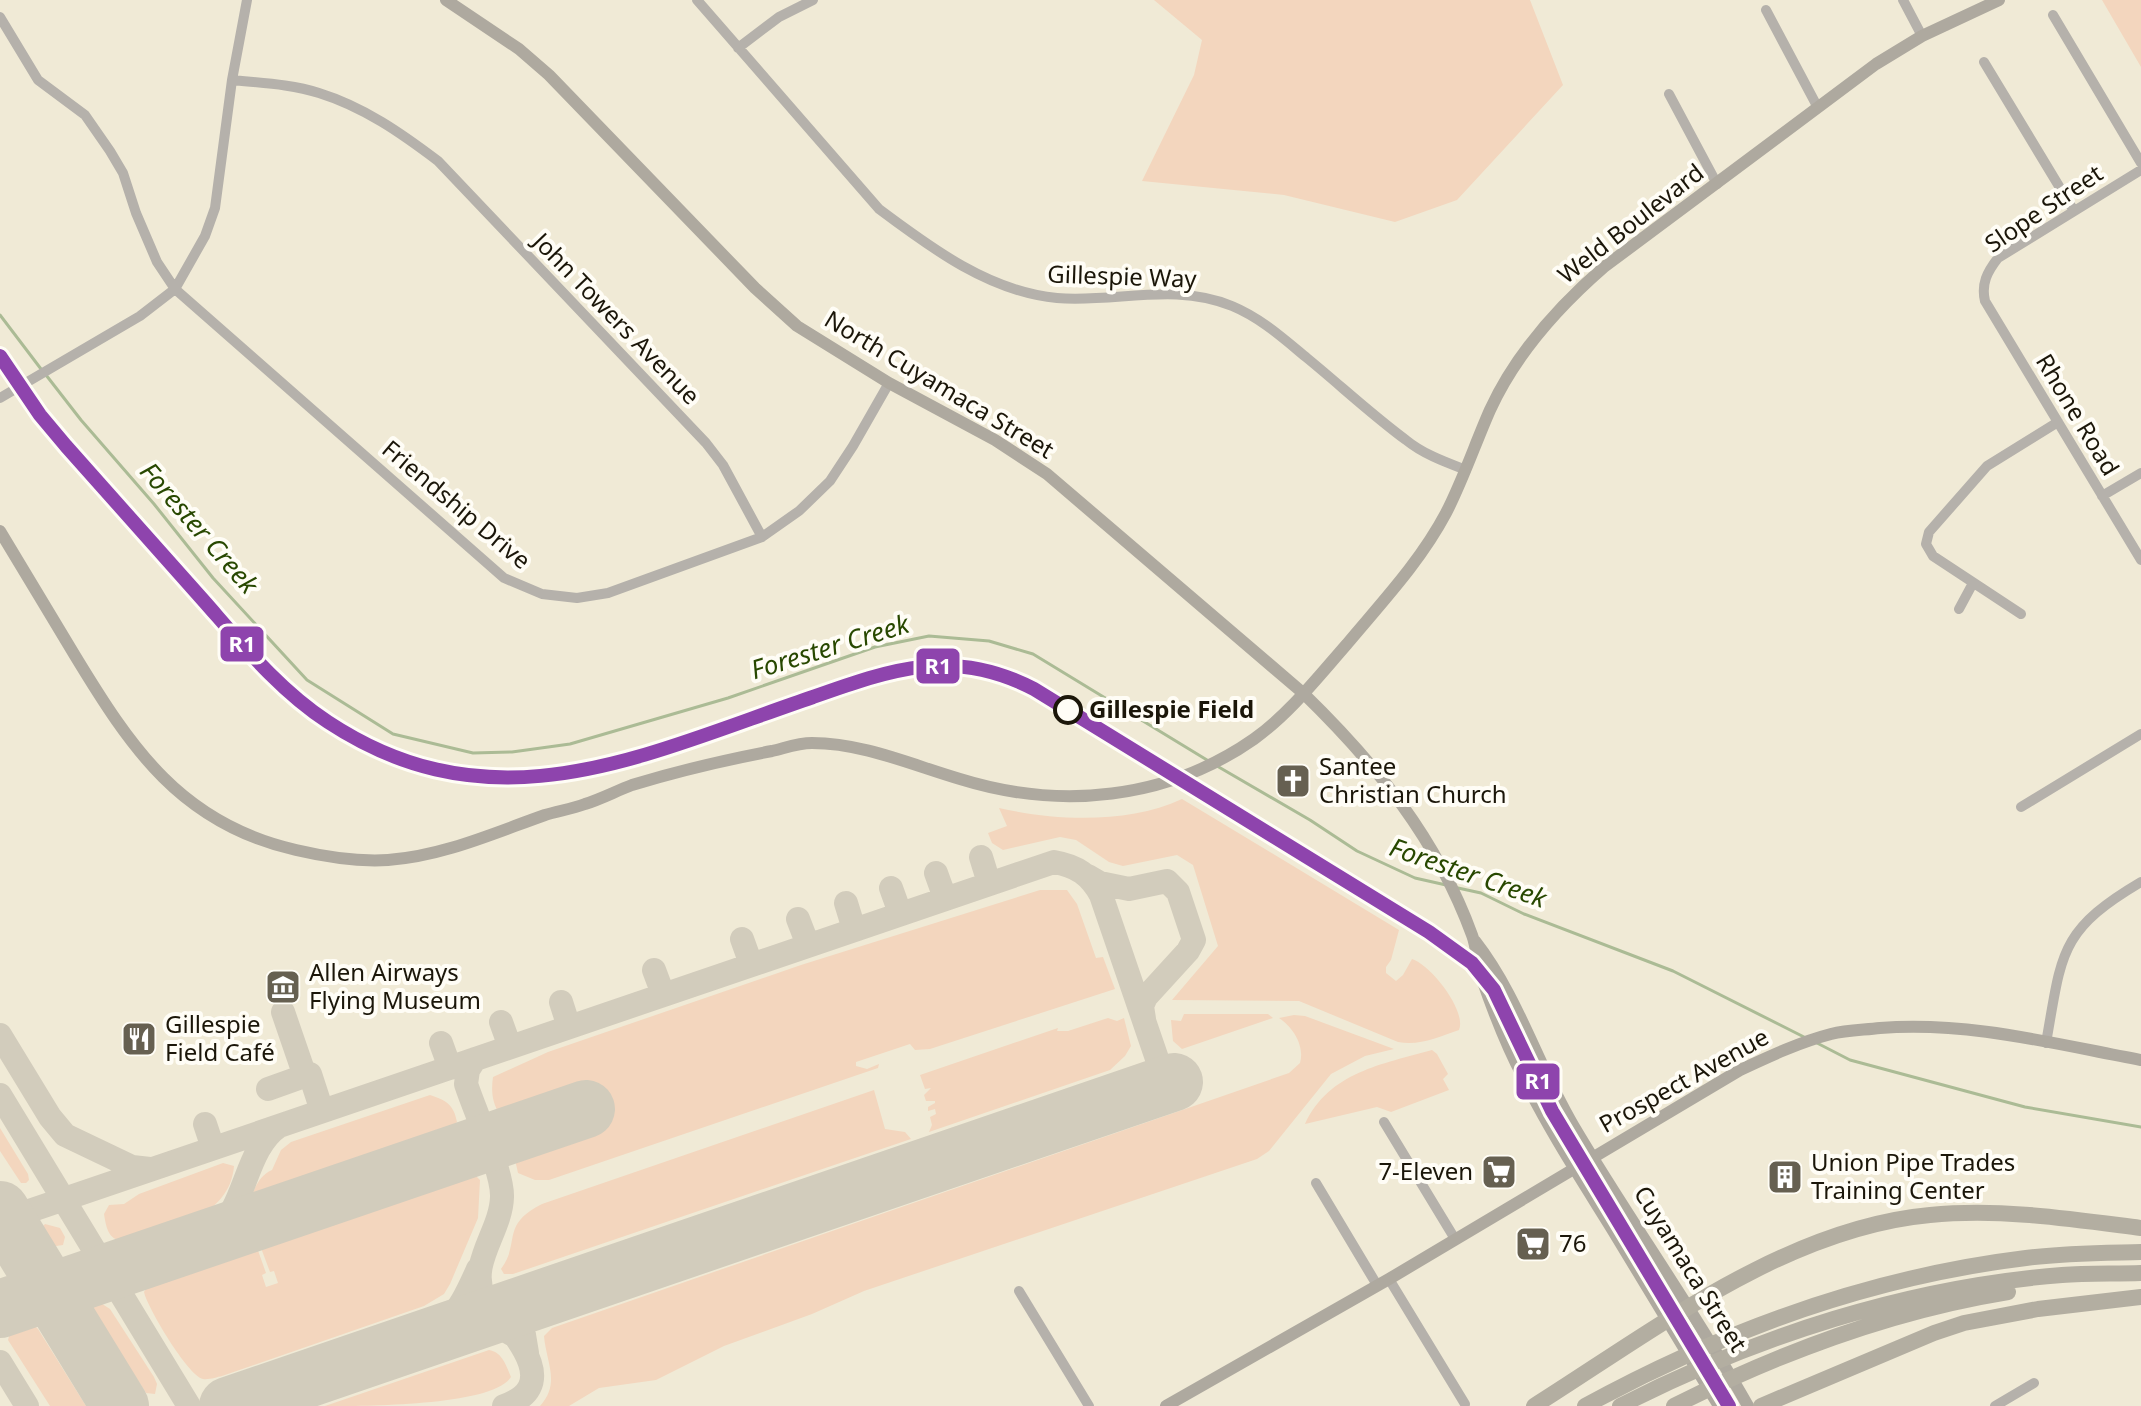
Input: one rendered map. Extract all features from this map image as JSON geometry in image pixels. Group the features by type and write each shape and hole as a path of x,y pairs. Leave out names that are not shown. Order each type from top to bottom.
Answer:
{"highway":[{"path":"1534,1406 1689,1307 1821,1242 1901,1219 1972,1212 2037,1214 2141,1228"},
{"path":"1620,1406 1724,1341 1835,1298 1889,1282 2027,1258 2141,1252"},
{"path":"1585,1406 1673,1371 1733,1356 1825,1321 1913,1298 1987,1284 2063,1275 2141,1274"},
{"path":"1674,1406 1742,1373 1824,1341 1918,1311 2039,1287 2141,1274"},
{"path":"1761,1406 1964,1323 2038,1309 2141,1297"}],"main road":[{"name":"North Cuyamaca Street","path":"446,0 519,49 549,75 755,288 797,326 889,383 995,440 1047,474 1303,693 1378,772 1404,805 1443,867 1474,939 1479,970 1497,1021 1547,1124 1574,1168"},
{"name":"Weld Boulevard","path":"0,531 116,723 144,760 200,809 233,829 284,848 319,856 388,860 446,850 548,814 584,805 628,787 716,762 805,742 835,744 891,757 963,780 1036,796 1071,798 1147,788 1186,775 1234,752 1276,722 1303,693 1420,555 1444,517 1492,405 1513,367 1543,327 1604,267 1876,64 1922,36 1999,0"},
{"name":"North Cuyamaca Street","path":"1474,939 1491,961 1571,1123 1593,1157"},
{"name":"Prospect Avenue","path":"1166,1406 1383,1282 1740,1070 1781,1051 1825,1036 1922,1025 1997,1033 2141,1060"},
{"name":"Cuyamaca Street","path":"1593,1157 1748,1406"},
{"name":"Cuyamaca Street","path":"1574,1168 1719,1406"}],"street":[{"path":"0,398 140,316 175,289 205,236 215,208 232,80 247,0"},
{"name":"Gillespie Way","path":"697,0 879,209 915,235 986,278 1029,293 1059,298 1168,293 1200,297 1231,306 1276,332 1409,443 1466,470"},
{"path":"738,48 779,17 813,0"},
{"path":"1903,0 1922,36"},
{"path":"1766,10 1817,106"},
{"path":"2053,15 2141,163"},
{"name":"Friendship Drive","path":"0,17 38,80 85,115 110,151 123,173 157,262 175,289 504,578 542,594 577,598 608,593 762,537"},
{"path":"1984,62 2074,211"},
{"name":"John Towers Avenue","path":"232,80 319,93 361,110 395,129 438,161 706,443 723,465 762,537"},
{"path":"1669,94 1717,184"},
{"name":"Slope Street","path":"1983,290 1987,271 1998,258 2141,170"},
{"name":"Rhone Road","path":"1983,290 1985,301 2141,560"},
{"path":"762,537 799,511 830,481 889,383"},
{"path":"2021,614 1933,556 1926,544 1929,532 1987,466 2058,422"},
{"path":"2102,496 2141,473"},
{"path":"1959,609 1973,583"},
{"path":"2021,807 2141,734"},
{"path":"2046,1043 2060,965 2070,942 2082,924 2109,901 2141,882"},
{"path":"1384,1122 1455,1239"},
{"path":"1316,1183 1465,1404"},
{"path":"1019,1291 1089,1406"},
{"path":"1995,1406 2034,1383"}],"shaded area":[{"path":"1154,0 1530,0 1563,85 1457,200 1395,222 1284,195 1142,181 1194,75 1202,40"},
{"path":"2102,0 2141,0 2141,67"},
{"path":"1182,799 1399,930 1386,973 1396,981 1412,959 1420,963 1453,1001 1458,1012 1459,1030 1429,1040 1406,1043 1299,1001 1172,1000 1218,946 1193,865 1177,855 1123,866 1109,862 1076,840 1060,837 1003,850 992,843 988,833 1007,826 999,808 1044,816 1092,818 1139,813"},
{"path":"1040,890 1067,890 1077,904 1096,958 1103,957 1115,989 930,1049 915,1050 910,1044 856,1062 856,1066 867,1069 879,1064 878,1068 549,1180 535,1180 518,1173 514,1155 595,1125 598,1121 588,1093 579,1092 506,1116 500,1114 493,1097 493,1077 548,1052 801,965"},
{"path":"1184,1014 1268,1014 1273,1018 1182,1049 1173,1041 1171,1020 1181,1021"},
{"path":"1305,1016 1394,1049 1365,1056 1331,1074 1269,1151 1257,1159 864,1291 724,1346 656,1380 599,1388 569,1406 540,1406 550,1389 551,1372 544,1336 552,1328 1289,1073 1300,1063 1301,1050 1289,1026 1279,1018"},
{"path":"1108,1018 1117,1021 1124,1018 1131,1046 1110,1070 929,1132 932,1125 930,1117 936,1114 935,1109 928,1111 928,1107 935,1101 926,1101 924,1095 931,1088 925,1089 920,1075 1058,1028 1057,1031 1068,1031"},
{"path":"1432,1050 1448,1074 1443,1079 1449,1090 1391,1112 1377,1107 1305,1124 1315,1106 1343,1081 1377,1066"},
{"path":"874,1090 885,1129 905,1132 911,1139 513,1274 504,1274 501,1269 521,1219 542,1204"},
{"path":"430,1095 445,1101 454,1111 457,1122 449,1131 286,1190 250,1199 261,1178 272,1170 281,1150 291,1142"},
{"path":"0,1128 28,1174 26,1183 21,1183 0,1151"},
{"path":"223,1163 234,1166 230,1183 222,1198 196,1218 131,1242 118,1240 108,1231 104,1214 109,1205 124,1204 139,1194"},
{"path":"462,1171 474,1174 480,1180 478,1218 444,1294 424,1306 222,1376 203,1379 179,1354 147,1300 144,1292 152,1283 178,1267 255,1242 266,1273 262,1275 266,1287 278,1283 274,1271 270,1272 258,1240"},
{"path":"45,1224 60,1228 65,1237 63,1245 56,1246 45,1237 41,1228"},
{"path":"96,1300 110,1309 154,1377 157,1384 155,1394 146,1393 95,1314 91,1302"},
{"path":"26,1322 38,1329 86,1406 50,1406 8,1340 11,1329"},
{"path":"489,1350 500,1356 511,1377 499,1387 480,1394 426,1402 325,1406"}],"waterway":[{"name":"Forester Creek","path":"0,315 41,369"},
{"name":"Forester Creek","path":"46,375 213,578 307,680 393,734 473,753 512,752 570,744 728,698 875,647 929,636 989,641 1033,654 1207,760"},
{"name":"Forester Creek","path":"1217,766 1357,851 1415,878 1446,885"},
{"name":"Forester Creek","path":"1458,888 1481,893 1524,914 1673,971 1806,1038"},
{"name":"Forester Creek","path":"1817,1043 1850,1060 2025,1107 2141,1127"}],"taxiway":[{"path":"981,857 989,883"},
{"path":"0,1221 1054,862 1082,872 1101,895 1166,1085"},
{"path":"936,873 945,898"},
{"path":"1088,876 1100,883 1129,889 1167,881 1178,892 1194,940 1188,951 1146,997 1142,1006 1144,1019"},
{"path":"891,888 900,913"},
{"path":"846,903 854,929"},
{"path":"798,919 808,945"},
{"path":"742,939 751,964"},
{"path":"654,970 663,994"},
{"path":"561,1002 569,1027"},
{"path":"283,1012 305,1076"},
{"path":"501,1022 510,1047"},
{"path":"0,1035 50,1117 65,1135 132,1167 150,1169"},
{"path":"441,1043 450,1068"},
{"path":"475,1059 468,1070 466,1084 493,1158 502,1197 497,1223 482,1260 480,1284 484,1297 527,1355 532,1370 531,1384 522,1396 504,1406"},
{"path":"268,1089 310,1074 322,1111"},
{"path":"0,1095 189,1406"},
{"path":"205,1124 213,1148"},
{"path":"112,1269 182,1247 216,1231 234,1206 259,1148 279,1126"},
{"path":"348,1363 434,1333 458,1307 478,1269"},
{"path":"527,1353 523,1329 538,1302 618,1274"},
{"path":"433,1338 482,1324 502,1328 511,1334"},
{"path":"0,1362 27,1406"}],"runway":[{"path":"228,1406 1174,1082"},
{"path":"0,1309 586,1109"},
{"path":"0,1210 120,1406"}],"transit line":[{"name":"R1","path":"0,356 40,415 66,446 261,665 328,722 390,755 451,773 511,777 570,772 630,759 897,671 950,666 977,669 1005,676 1034,689 1429,932 1472,963 1494,990 1552,1111 1729,1406"}],"place":[{"name":"Gillespie Field","path":"1068,710"},
{"name":"Santee Christian Church","path":"1293,781"},
{"name":"Allen Airways Flying Museum","path":"283,987"},
{"name":"Gillespie Field Café","path":"139,1039"},
{"name":"7-Eleven","path":"1499,1172"},
{"name":"Union Pipe Trades Training Center","path":"1785,1177"},
{"name":"76","path":"1533,1244"}]}
